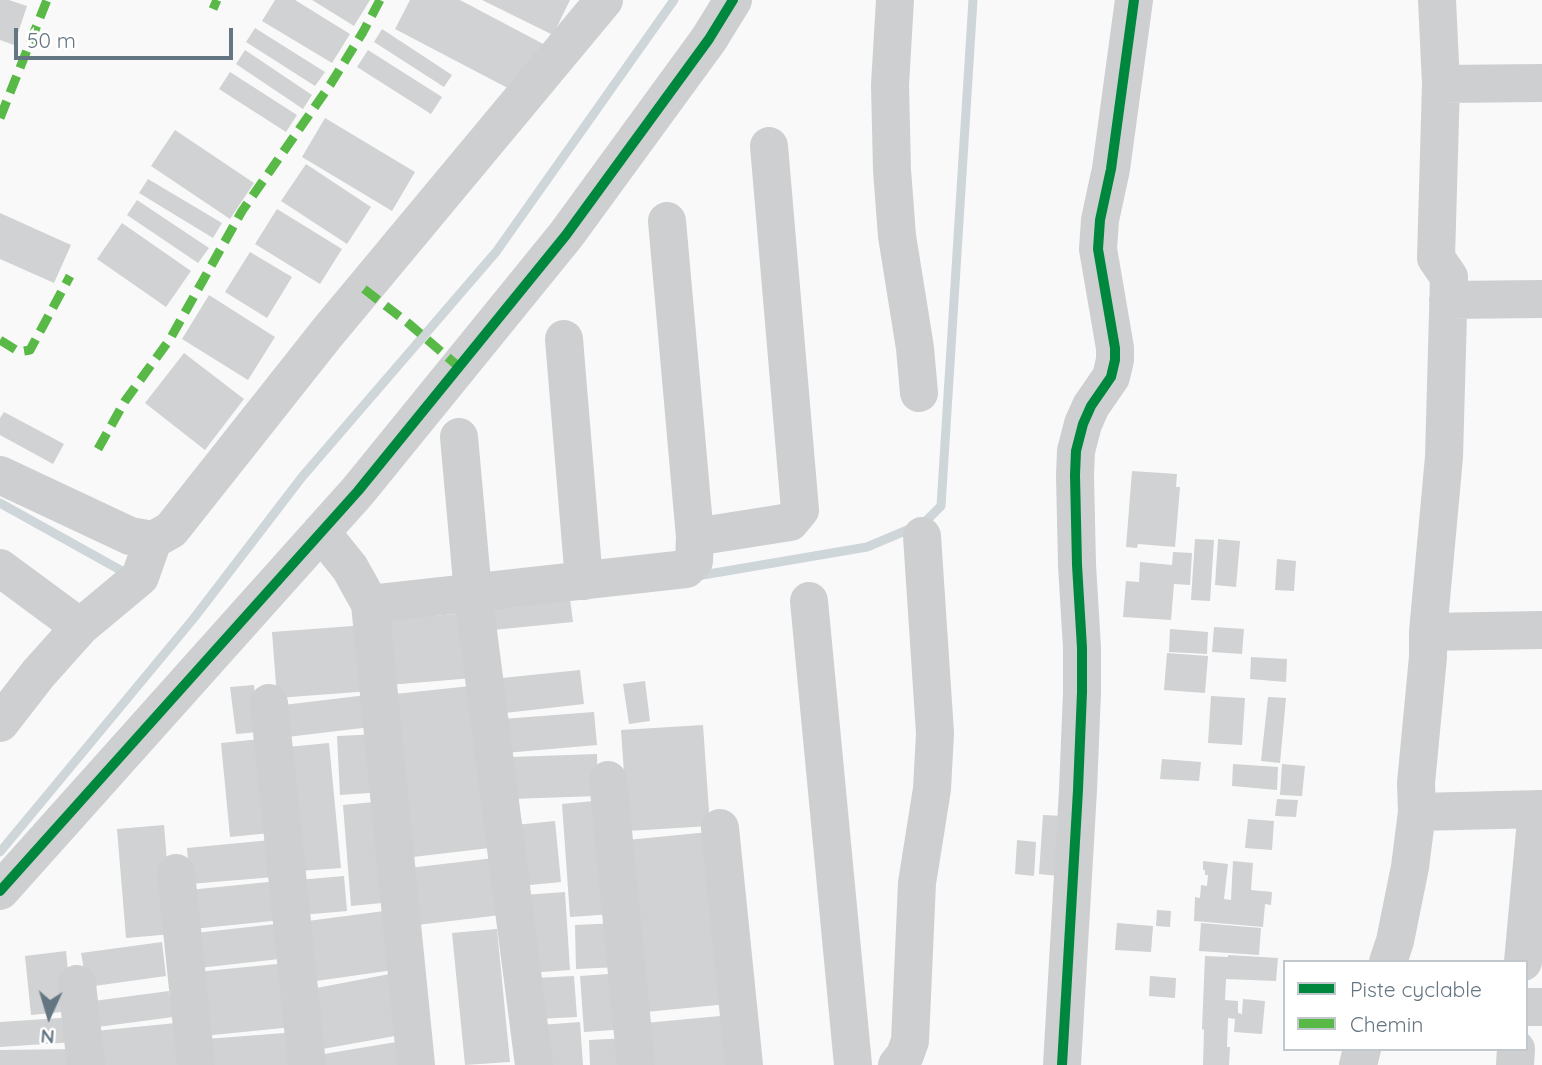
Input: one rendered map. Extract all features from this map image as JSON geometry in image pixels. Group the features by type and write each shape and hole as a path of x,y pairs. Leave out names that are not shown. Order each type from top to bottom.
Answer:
{"street":[{"path":"0,475 130,536 153,540 171,530 327,333 604,0"},
{"path":"0,891 358,491 566,235 709,39 733,0"},
{"path":"895,0 890,85 892,170 897,236 915,348 919,393"},
{"path":"1062,1065 1079,790 1082,692 1076,451 1083,424 1091,406 1111,376 1115,360 1098,249 1100,220 1111,169 1134,0"},
{"path":"1389,960 1410,867 1417,812 1416,783 1444,457 1449,277 1436,258 1441,84 1437,0"},
{"path":"1441,84 1542,83"},
{"path":"695,537 790,522 800,510 769,146"},
{"path":"370,604 686,569 694,561 695,537 667,221"},
{"path":"1448,300 1542,299"},
{"path":"564,339 584,581"},
{"path":"459,437 473,593 534,1065"},
{"path":"321,532 351,568 370,604 416,1065"},
{"path":"897,1065 905,1055 910,1041 917,883 932,789 935,733 922,536"},
{"path":"0,723 38,674 80,627 140,577 153,540"},
{"path":"0,568 80,627"},
{"path":"809,601 853,1065"},
{"path":"1428,632 1542,630"},
{"path":"269,703 307,1065"},
{"path":"608,780 636,1065"},
{"path":"1417,812 1539,809 1523,960"},
{"path":"720,828 744,1065"},
{"path":"176,873 196,1065"},
{"path":"77,984 86,1065"}],"building":[{"path":"0,0 27,6 14,45 0,40"},
{"path":"275,0 295,0 350,34 332,63 262,21"},
{"path":"312,0 370,0 354,26"},
{"path":"410,0 460,0 547,46 521,95 395,29"},
{"path":"482,0 570,0 553,35"},
{"path":"255,28 325,72 315,86 246,42"},
{"path":"382,29 452,75 444,87 374,42"},
{"path":"245,50 312,95 303,109 236,64"},
{"path":"368,50 442,97 431,114 357,67"},
{"path":"230,72 297,115 286,132 219,89"},
{"path":"325,118 415,172 392,211 302,157"},
{"path":"175,130 254,183 230,219 151,166"},
{"path":"306,164 371,207 347,244 281,201"},
{"path":"148,179 222,223 213,238 139,193"},
{"path":"137,200 209,248 198,263 127,215"},
{"path":"277,209 342,249 320,284 255,244"},
{"path":"0,213 71,245 54,283 0,259"},
{"path":"122,223 191,271 166,307 97,259"},
{"path":"250,252 292,277 267,318 225,292"},
{"path":"209,295 275,337 248,380 182,339"},
{"path":"184,353 244,399 205,450 145,403"},
{"path":"4,412 64,444 53,464 0,435 0,418"},
{"path":"1132,471 1177,474 1176,487 1180,487 1175,547 1138,544 1137,548 1126,547"},
{"path":"1195,539 1214,540 1210,601 1191,600"},
{"path":"1218,539 1240,541 1236,587 1215,585"},
{"path":"1173,552 1192,553 1190,585 1174,584 1171,620 1123,617 1126,581 1139,582 1140,562 1172,565"},
{"path":"1277,559 1296,561 1294,591 1275,590"},
{"path":"570,599 573,622 493,630 490,607"},
{"path":"468,613 473,678 389,685 383,620"},
{"path":"366,625 371,691 277,698 272,632"},
{"path":"1214,627 1244,629 1242,654 1212,652"},
{"path":"1170,629 1208,632 1207,654 1169,652"},
{"path":"1167,653 1208,656 1205,693 1164,690"},
{"path":"1251,657 1287,659 1286,682 1250,679"},
{"path":"580,670 584,704 496,714 492,679"},
{"path":"645,681 650,721 629,724 623,684"},
{"path":"254,685 259,732 236,734 230,687"},
{"path":"480,685 498,847 413,857 395,694"},
{"path":"375,694 379,726 279,738 275,706"},
{"path":"1211,696 1245,698 1242,745 1208,743"},
{"path":"1268,697 1286,698 1280,763 1261,761"},
{"path":"594,712 597,745 505,753 502,719"},
{"path":"703,725 710,826 628,831 621,730"},
{"path":"379,734 383,792 340,795 337,736"},
{"path":"261,739 270,833 230,837 221,743"},
{"path":"329,743 341,868 299,871 287,747"},
{"path":"597,754 598,796 511,799 510,757"},
{"path":"1162,759 1201,762 1199,781 1160,779"},
{"path":"1233,764 1278,767 1277,790 1232,786"},
{"path":"1282,764 1305,766 1302,796 1280,795"},
{"path":"1277,799 1298,800 1296,817 1275,816"},
{"path":"605,800 613,914 570,917 562,804"},
{"path":"384,801 392,902 351,906 343,805"},
{"path":"1043,815 1063,816 1058,876 1039,874"},
{"path":"1248,819 1274,821 1272,850 1245,848"},
{"path":"555,821 561,882 520,886 515,825"},
{"path":"164,825 173,934 126,938 117,829"},
{"path":"709,832 728,1004 646,1012 627,840"},
{"path":"271,840 274,877 190,884 187,848"},
{"path":"1017,840 1036,842 1034,876 1015,874"},
{"path":"494,858 501,915 417,925 409,868"},
{"path":"1203,861 1228,864 1224,899 1231,900 1233,861 1253,863 1251,890 1272,892 1271,905 1265,904 1263,927 1194,921 1195,897 1200,898 1201,885 1207,886 1208,875 1205,875 1203,870"},
{"path":"344,876 347,911 301,915 298,880"},
{"path":"278,881 282,920 193,929 189,890"},
{"path":"565,892 570,970 528,973 523,895"},
{"path":"392,910 401,969 309,982 300,922"},
{"path":"1157,910 1171,911 1170,927 1156,926"},
{"path":"285,923 288,958 199,968 195,933"},
{"path":"617,923 619,967 576,969 575,925"},
{"path":"1117,923 1153,926 1151,952 1115,950"},
{"path":"1201,923 1261,928 1259,955 1199,951"},
{"path":"497,929 510,1062 465,1065 452,933"},
{"path":"162,942 166,976 87,987 81,953"},
{"path":"66,951 72,1011 31,1015 25,956"},
{"path":"1205,956 1278,958 1276,981 1226,979 1225,1000 1238,1001 1238,1013 1242,1014 1243,999 1265,1001 1262,1034 1234,1032 1235,1019 1228,1018 1229,1065 1203,1065"},
{"path":"287,963 293,1027 203,1036 196,972"},
{"path":"395,973 406,1034 317,1050 306,990"},
{"path":"623,973 627,1029 584,1032 580,976"},
{"path":"574,976 577,1017 537,1019 534,978"},
{"path":"1150,976 1176,978 1175,998 1149,996"},
{"path":"169,991 173,1017 90,1028 86,1002"},
{"path":"731,1015 736,1065 649,1065 645,1023"},
{"path":"75,1017 76,1042 0,1047 0,1022"},
{"path":"186,1022 189,1065 98,1065 95,1031"},
{"path":"580,1022 583,1065 542,1065 540,1025"},
{"path":"297,1032 299,1065 208,1065 206,1039"},
{"path":"628,1038 630,1065 590,1065 589,1040"},
{"path":"408,1040 412,1065 320,1065 318,1055"},
{"path":"78,1049 78,1065 0,1065 0,1050"}],"waterway":[{"path":"0,852 194,618 302,477 496,252 674,0"},
{"path":"697,576 867,547 924,523 941,506 973,0"},
{"path":"0,503 122,571"}],"marked path":[{"path":"0,118 47,0"},
{"path":"213,9 217,0"},
{"path":"98,449 125,401 170,339 242,211 330,85 380,0"},
{"path":"0,340 16,350 30,350 70,276"},
{"path":"364,289 459,367"}],"cycle path":[{"path":"0,891 358,491 566,235 709,39 733,0"},
{"path":"1062,1065 1082,692 1076,451 1083,424 1091,406 1111,377 1115,360 1098,249 1100,220 1111,169 1134,0"}]}
